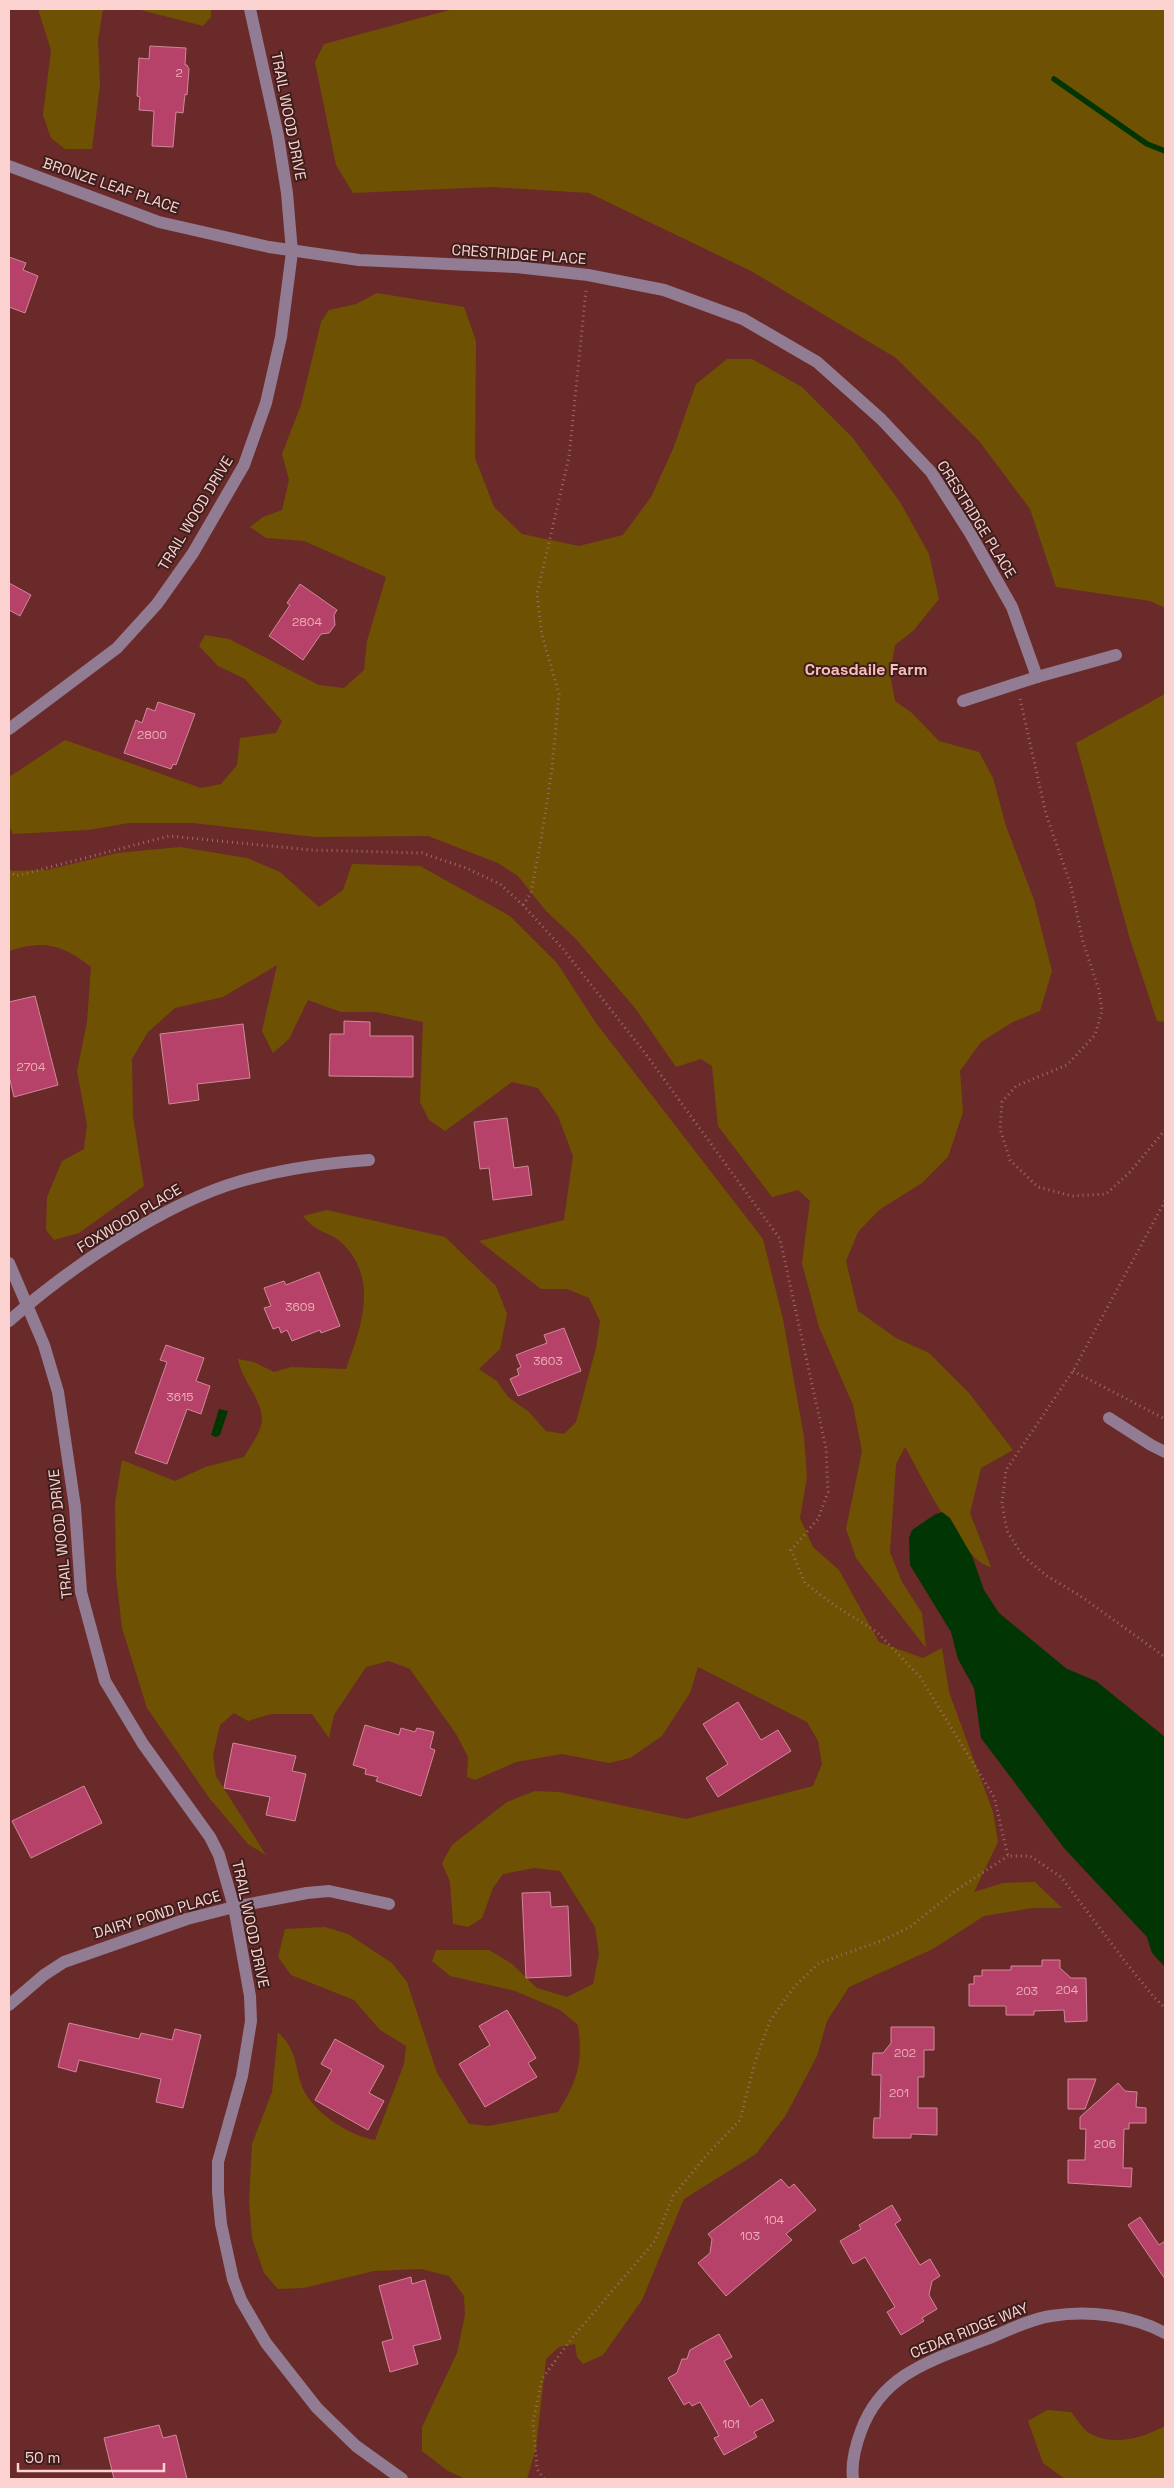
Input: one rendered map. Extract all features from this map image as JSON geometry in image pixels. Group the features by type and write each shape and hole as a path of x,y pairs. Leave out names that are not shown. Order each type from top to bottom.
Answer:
{"street":[{"name":"TRAIL WOOD DRIVE","path":"9,730 99,664 136,629 193,552 219,510 244,465 266,403 281,337 292,252 287,193 278,136 250,9"},
{"name":"BRONZE LEAF PLACE","path":"9,166 159,222 292,252"},
{"name":"CRESTRIDGE PLACE","path":"292,252 359,260 516,267 588,274 664,290 743,319 817,362 881,419 930,472 970,533 1012,607 1037,676"},
{"path":"963,701 1037,676 1116,655"},
{"name":"FOXWOOD PLACE","path":"9,1321 28,1304 84,1263 160,1216 195,1198 240,1181 290,1169 368,1160"},
{"name":"TRAIL WOOD DRIVE","path":"9,1263 28,1304 44,1346 58,1392 75,1507 81,1592 106,1681 143,1744 210,1837 219,1855 234,1907 250,1996 251,2021 242,2076 218,2162 221,2224 233,2279 241,2300 266,2343 317,2408 356,2446 402,2479"},
{"path":"1109,1418 1165,1452"},
{"name":"DAIRY POND PLACE","path":"9,2005 44,1975 64,1962 187,1919 234,1907 307,1893 329,1891 389,1904"},
{"name":"CEDAR RIDGE WAY","path":"852,2479 855,2448 872,2406 883,2391 907,2373 942,2356 1049,2316 1079,2314 1112,2316 1165,2333"}],"path":[{"path":"523,905 531,893 541,840 552,769 559,694 542,634 537,594 569,457 588,274"},
{"path":"1016,683 1046,814 1071,886 1083,942 1099,990 1102,1011 1095,1035 1067,1065 1016,1086 1002,1102 1000,1129 1010,1160 1038,1187 1072,1196 1106,1194 1129,1173 1165,1130"},
{"path":"9,871 16,876 169,836 311,850 422,853 466,868 500,884 523,905 563,949 645,1054 780,1239 826,1456 828,1492 818,1519 792,1550 805,1583 834,1605 877,1632 920,1676 994,1797 1008,1856"},
{"path":"1165,1201 1073,1371 1006,1470 1002,1503 1007,1531 1023,1556 1041,1571 1165,1657"},
{"path":"1073,1371 1165,1419"},
{"path":"544,2479 538,2469 533,2422 542,2379 572,2338 655,2241 673,2196 704,2158 740,2120 755,2062 770,2021 794,1987 819,1963 881,1941 910,1928 955,1891 1008,1856 1030,1856 1061,1877 1132,1971 1165,2008"}],"shaded area":[{"path":"38,9 103,9 98,40 100,85 92,149 65,149 51,138 43,115 51,50"},
{"path":"137,9 211,9 211,17 203,26"},
{"path":"453,9 1165,9 1165,608 1150,601 1056,587 1030,509 979,441 896,358 751,271 589,193 491,187 353,193 336,165 315,62 324,44"},
{"path":"377,293 464,307 476,341 475,458 494,507 522,534 579,546 623,535 651,497 673,449 696,384 727,359 752,359 802,387 852,437 900,502 929,554 939,599 913,631 895,645 890,674 895,701 912,713 939,741 979,752 993,778 1006,826 1034,900 1052,971 1040,1011 1013,1022 981,1042 960,1071 963,1112 948,1157 922,1183 879,1210 858,1232 846,1261 858,1311 896,1338 929,1353 969,1393 1013,1450 981,1468 970,1513 991,1567 980,1562 955,1534 905,1447 896,1464 890,1552 902,1582 922,1613 926,1648 856,1558 846,1529 862,1451 853,1405 819,1327 802,1263 810,1201 798,1190 772,1197 718,1126 712,1066 701,1059 676,1067 635,1008 575,938 546,911 518,876 498,863 428,836 315,837 193,823 129,823 89,830 13,834 9,826 9,777 65,740 201,788 221,784 237,765 240,738 276,733 282,721 245,679 218,666 199,646 205,635 229,639 319,685 344,688 364,670 367,641 386,577 304,541 266,538 250,527 263,517 282,510 289,480 282,454 301,405 321,322 329,310 356,304"},
{"path":"1165,694 1165,1022 1157,1021 1129,936 1076,743"},
{"path":"180,847 247,858 280,872 319,907 343,890 352,864 420,866 510,916 557,963 596,1023 763,1239 783,1319 804,1437 807,1477 800,1518 813,1547 839,1570 879,1642 923,1658 942,1648 949,1692 993,1812 998,1842 974,1892 1003,1883 1035,1882 1062,1908 1033,1908 984,1916 933,1949 849,1987 827,2021 817,2056 786,2115 756,2154 684,2199 642,2300 603,2355 583,2364 577,2357 575,2344 559,2347 546,2359 536,2448 527,2479 465,2479 448,2471 422,2451 422,2427 457,2353 465,2315 464,2296 449,2276 421,2269 374,2271 304,2288 278,2289 264,2273 252,2238 249,2201 252,2144 272,2092 278,2032 290,2047 304,2091 309,2100 335,2123 355,2134 375,2140 404,2064 406,2046 380,2030 354,2000 291,1975 278,1957 285,1929 325,1927 348,1934 392,1963 407,1982 437,2073 469,2124 489,2126 558,2112 570,2090 577,2071 580,2050 578,2025 560,2010 515,1991 450,1976 432,1961 436,1950 489,1950 512,1964 537,1988 567,1997 593,1984 599,1954 595,1927 560,1871 534,1868 503,1874 493,1888 482,1918 468,1927 453,1924 450,1882 442,1863 452,1845 507,1802 535,1791 559,1792 686,1819 813,1786 822,1764 818,1741 807,1722 698,1667 690,1693 662,1736 630,1758 609,1763 562,1754 516,1762 475,1780 467,1777 468,1757 456,1734 410,1669 389,1661 366,1667 334,1715 329,1738 312,1714 271,1714 248,1721 234,1713 220,1725 213,1755 216,1776 266,1855 248,1844 210,1799 147,1708 122,1628 116,1576 115,1503 122,1460 175,1481 205,1467 244,1457 260,1429 262,1420 258,1403 244,1377 238,1359 254,1362 274,1372 291,1367 346,1369 357,1337 364,1305 361,1273 354,1258 343,1244 313,1226 303,1216 327,1210 445,1237 496,1286 507,1314 500,1349 479,1369 497,1381 508,1397 529,1412 546,1431 564,1434 576,1422 596,1348 600,1321 589,1298 567,1289 541,1289 479,1241 564,1220 573,1156 558,1116 538,1088 512,1082 445,1131 429,1120 420,1102 423,1022 376,1012 341,1012 308,1000 289,1039 273,1053 262,1031 277,965 223,997 175,1008 148,1032 132,1059 133,1116 144,1186 79,1233 54,1240 46,1230 47,1197 62,1161 84,1149 87,1125 77,1071 87,1022 91,967 72,954 53,946 32,945 9,951 9,871 47,870 117,853"},
{"path":"219,1409 228,1411 220,1435 216,1437 211,1435"},
{"path":"942,1512 950,1518 972,1556 984,1590 999,1613 1067,1669 1096,1681 1165,1737 1165,1967 1152,1953 1147,1937 1064,1848 981,1738 974,1688 958,1659 951,1632 910,1565 909,1538 912,1530 934,1515"},
{"path":"1047,2410 1071,2412 1089,2433 1108,2440 1137,2437 1165,2426 1165,2479 1065,2479 1043,2463 1028,2421"}],"building":[{"path":"150,46 186,48 185,65 189,69 187,95 185,94 183,113 176,112 173,147 152,146 154,111 139,110 140,97 137,96 139,58 149,59"},
{"path":"9,257 26,263 23,270 38,276 25,313 9,307"},
{"path":"9,583 31,595 20,616 9,610"},
{"path":"300,584 337,610 334,615 335,625 329,633 321,634 303,660 269,636 290,605 287,603"},
{"path":"158,702 195,714 176,765 173,764 171,769 124,753 136,720 142,723 147,708 155,711"},
{"path":"35,996 58,1085 14,1097 9,1076 9,1002"},
{"path":"344,1021 370,1022 370,1036 413,1036 413,1077 329,1076 330,1034 344,1034"},
{"path":"243,1024 250,1078 197,1084 199,1100 169,1104 160,1034"},
{"path":"507,1118 514,1168 528,1166 532,1195 493,1200 489,1168 480,1169 474,1122"},
{"path":"319,1272 340,1326 321,1333 320,1330 292,1341 287,1330 281,1333 279,1327 273,1329 264,1308 271,1306 264,1288 284,1281 286,1285"},
{"path":"564,1328 581,1371 518,1396 510,1379 519,1375 517,1369 521,1367 516,1355 547,1343 544,1335"},
{"path":"166,1345 204,1358 196,1381 210,1386 201,1414 187,1409 167,1464 135,1453 167,1362 160,1360"},
{"path":"738,1702 761,1740 778,1730 791,1751 718,1797 706,1778 728,1764 703,1724"},
{"path":"365,1725 399,1735 401,1728 415,1732 417,1728 434,1732 430,1748 435,1750 421,1796 376,1781 378,1777 365,1774 366,1769 353,1765"},
{"path":"233,1743 296,1756 292,1771 306,1774 295,1821 266,1815 270,1797 224,1788"},
{"path":"84,1786 102,1823 31,1858 12,1821"},
{"path":"550,1892 551,1907 568,1906 571,1976 526,1978 522,1893"},
{"path":"1042,1960 1060,1960 1060,1968 1071,1978 1086,1978 1087,2021 1065,2022 1064,2010 1034,2011 1034,2015 1006,2015 1006,2006 969,2006 969,1984 974,1984 974,1976 982,1976 982,1970 1011,1970 1011,1966 1042,1966"},
{"path":"507,2010 536,2058 528,2063 537,2077 485,2107 459,2064 490,2045 479,2026"},
{"path":"69,2023 139,2039 141,2033 172,2040 175,2029 201,2035 183,2108 156,2102 161,2079 79,2060 76,2072 58,2067"},
{"path":"891,2027 934,2027 934,2050 924,2050 924,2077 918,2077 918,2108 937,2108 937,2135 911,2134 911,2138 873,2138 874,2118 880,2118 881,2075 872,2075 873,2053 883,2053 891,2043"},
{"path":"335,2039 384,2066 369,2093 384,2101 368,2130 315,2100 332,2070 321,2064"},
{"path":"1068,2079 1096,2079 1085,2109 1068,2109"},
{"path":"1118,2083 1125,2091 1137,2092 1136,2107 1146,2108 1146,2123 1129,2123 1129,2129 1124,2129 1123,2168 1132,2168 1131,2187 1068,2183 1068,2160 1085,2160 1086,2129 1080,2129 1080,2117"},
{"path":"781,2179 789,2188 794,2184 816,2210 786,2234 792,2240 726,2296 698,2263 710,2253 712,2239 708,2234"},
{"path":"892,2205 901,2220 895,2224 920,2265 930,2259 940,2276 932,2281 929,2295 937,2309 922,2318 924,2321 901,2335 887,2312 895,2307 865,2257 853,2264 840,2241 861,2229 859,2225"},
{"path":"1140,2217 1159,2245 1165,2241 1165,2279 1128,2225"},
{"path":"411,2277 412,2284 425,2280 441,2339 413,2346 418,2364 390,2372 382,2342 393,2339 379,2286"},
{"path":"719,2334 732,2357 724,2361 750,2407 762,2399 774,2421 754,2432 757,2437 724,2455 714,2438 719,2436 700,2402 692,2406 689,2402 684,2405 668,2378 677,2373 682,2359 687,2359 690,2350"},
{"path":"159,2425 163,2438 176,2435 187,2479 114,2479 104,2438"}],"waterway":[{"path":"1054,79 1147,144 1165,151"}],"district":[{"name":"Croasdaile Farm","path":"866,669"}]}
